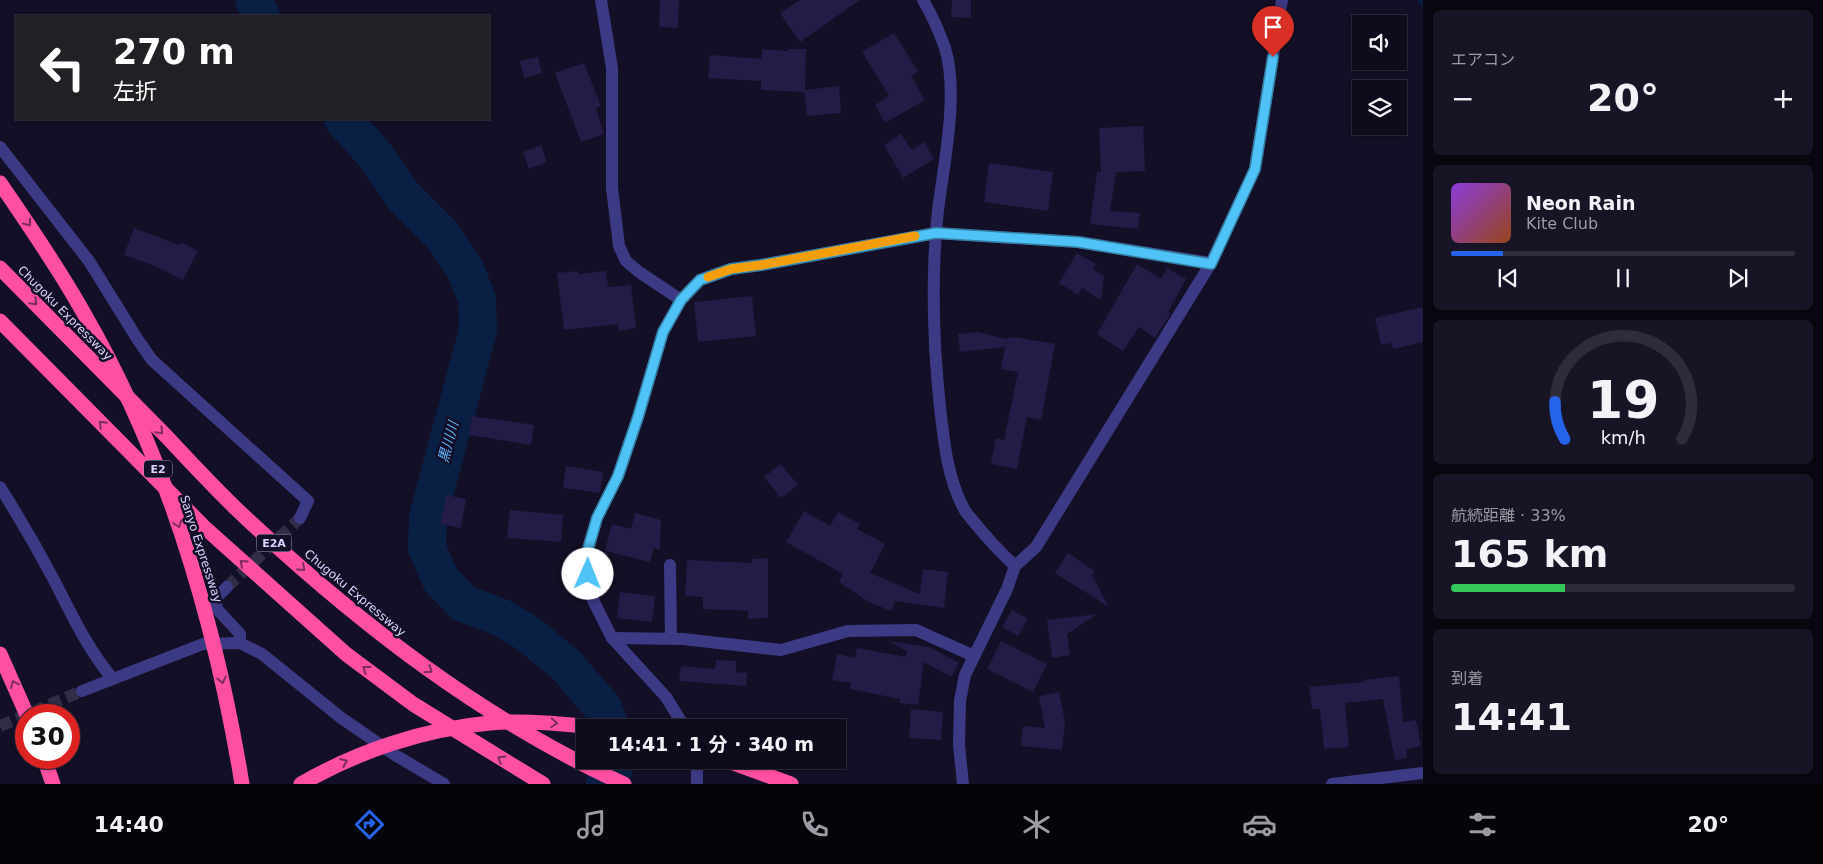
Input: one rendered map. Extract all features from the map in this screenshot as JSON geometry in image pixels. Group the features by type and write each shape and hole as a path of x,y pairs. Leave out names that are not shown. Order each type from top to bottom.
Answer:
{"highway":[{"name":"Sanyo Expressway","path":"0,183 43,245 83,311 116,374 147,443 174,511 208,621 234,736 242,784"},
{"name":"Chugoku Expressway","path":"0,268 246,518 375,631 476,703 540,742 588,768 624,784"},
{"name":"E2A","path":"0,321 204,527 346,654 413,704 543,784"},
{"path":"0,654 22,704"},
{"path":"301,784 323,771 379,748 431,733 489,724 549,722 576,725"},
{"path":"48,769 53,784"},
{"path":"750,769 791,784"}],"street":[{"path":"601,0 612,68 612,188 618,246 626,262 681,300"},
{"path":"923,0 934,19 945,49 949,70 951,101 936,233 934,310 935,362 949,472 963,507 993,545 1015,566"},
{"path":"963,784 959,745 960,701 965,675 1007,589 1015,566 1036,547 1211,264 1255,169 1282,0"},
{"path":"0,147 89,261 152,360 308,501 300,518"},
{"path":"679,719 666,697 612,638 590,592 586,556 597,518 618,476 663,332 681,300 700,280 731,269 936,233 1078,242 1211,264"},
{"path":"0,486 27,529 85,642 113,679"},
{"path":"670,565 671,639"},
{"path":"227,586 217,598 216,608 240,634 240,643"},
{"path":"612,638 683,639 781,650 848,631 916,630 974,656"},
{"path":"82,691 203,644 240,643 262,654 340,717 444,784"},
{"path":"697,769 697,784"},
{"path":"1332,784 1423,773"}],"building":[{"path":"660,0 679,0 678,28 659,27"},
{"path":"800,0 860,0 800,42 780,13"},
{"path":"952,0 971,0 971,18 951,17"},
{"path":"894,33 918,72 911,76 925,100 885,123 875,105 889,96 862,52"},
{"path":"762,49 788,51 788,49 806,49 805,90 839,86 841,113 807,116 804,92 761,90 761,81 708,78 710,55 762,59"},
{"path":"538,57 542,73 524,78 520,61"},
{"path":"584,63 601,106 596,108 604,134 581,142 555,73"},
{"path":"1143,126 1145,171 1116,172 1110,211 1140,213 1138,229 1090,224 1097,172 1101,172 1099,128"},
{"path":"901,134 912,150 924,142 934,159 903,178 884,145"},
{"path":"541,145 547,162 529,169 523,152"},
{"path":"989,163 1053,172 1048,211 984,202"},
{"path":"134,228 179,245 181,242 198,251 183,280 155,266 124,255"},
{"path":"1077,253 1096,264 1093,269 1104,276 1101,300 1082,288 1078,295 1059,283"},
{"path":"1137,264 1161,279 1167,268 1186,279 1168,312 1171,313 1155,338 1139,327 1123,351 1097,334"},
{"path":"578,271 578,274 606,271 608,287 631,285 636,328 619,331 618,324 564,330 557,273"},
{"path":"752,296 756,336 698,342 694,302"},
{"path":"1423,307 1423,342 1393,349 1392,343 1381,345 1375,318"},
{"path":"977,332 1006,339 1013,337 1055,344 1041,420 1027,417 1017,469 991,464 996,438 1004,440 1018,372 1001,369 1005,347 960,352 958,334"},
{"path":"472,416 534,425 531,445 469,435"},
{"path":"781,464 798,485 781,498 764,477"},
{"path":"566,466 603,472 600,493 563,488"},
{"path":"446,495 466,499 461,528 441,524"},
{"path":"510,510 563,515 561,542 507,538"},
{"path":"804,511 830,526 838,512 860,524 857,529 885,544 870,573 920,594 923,569 948,572 944,608 895,601 891,611 869,602 839,582 843,574 786,542"},
{"path":"635,513 661,520 660,550 654,548 650,562 605,551 612,524 631,529"},
{"path":"1068,553 1095,571 1092,575 1109,607 1055,573"},
{"path":"768,558 768,618 748,619 748,611 703,609 703,597 685,596 687,560 752,563 752,559"},
{"path":"620,592 655,596 652,622 617,618"},
{"path":"1012,610 1028,619 1018,636 1002,627"},
{"path":"1097,614 1067,634 1070,655 1052,658 1047,620"},
{"path":"889,641 929,647 959,663 951,677 924,662 918,705 900,703 900,699 850,689 851,683 832,680 837,654 855,658 857,648 906,657 907,652"},
{"path":"1001,641 1047,664 1033,692 987,669"},
{"path":"716,660 736,661 736,672 747,673 746,686 679,681 681,666 715,669"},
{"path":"1399,676 1403,722 1416,720 1421,746 1406,749 1407,758 1395,760 1383,699 1345,703 1349,747 1324,749 1320,709 1312,709 1309,687 1364,682 1364,680"},
{"path":"1059,692 1065,722 1062,750 1021,746 1023,726 1045,728 1039,696"},
{"path":"911,709 943,712 941,740 909,738"}],"waterway":[{"name":"黒川川","path":"254,0 261,15"},
{"name":"黒川川","path":"344,120 374,154 404,197 442,235 465,269 477,299 478,330 428,517 427,548 441,580 463,603 502,618 527,633 566,665 603,708 607,719"},
{"name":"黒川川","path":"605,784 613,769"}],"tunnel":[{"path":"227,587 300,518"},
{"path":"0,726 82,691"}],"slow traffic":[{"path":"708,277 731,269 915,236"}],"route":[{"path":"588,574 586,556 597,518 618,476 663,332 681,300 700,280 731,269 936,233 1078,242 1211,264 1255,169 1273,57"}]}
